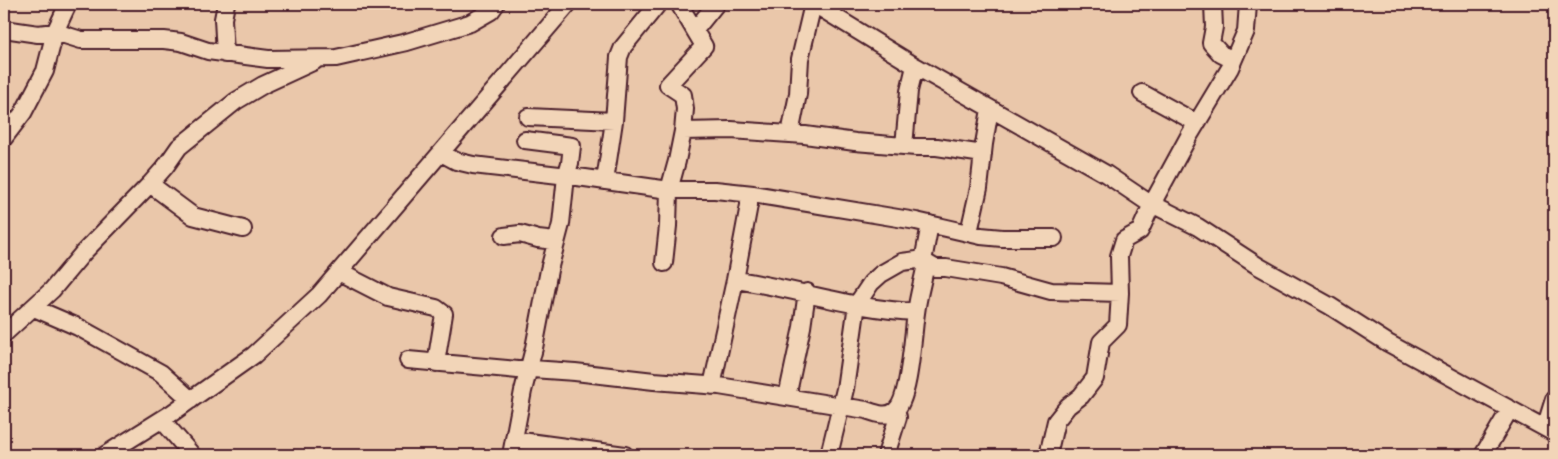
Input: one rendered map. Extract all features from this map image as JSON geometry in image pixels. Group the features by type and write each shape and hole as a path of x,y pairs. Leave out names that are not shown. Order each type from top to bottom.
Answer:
{"street":[{"path":"4,138 23,112 44,71 55,32 68,4"},
{"path":"225,54 224,19 226,4"},
{"path":"4,29 38,34 55,32 81,40 164,40 181,42 208,51 268,59 336,58 407,42 470,23 491,11 496,4"},
{"path":"105,455 162,420 254,355 320,295 568,4"},
{"path":"605,181 614,121 619,57 623,47 658,4"},
{"path":"664,263 669,190 683,131 685,109 683,95 668,84 704,46 679,4"},
{"path":"695,30 716,4"},
{"path":"790,134 798,94 800,59 813,4 916,66 1098,169 1152,204 1198,227 1258,266 1330,306 1388,343 1550,430 1554,399"},
{"path":"1213,4 1214,27 1211,44 1221,54 1233,60"},
{"path":"1048,455 1056,421 1068,406 1081,396 1095,378 1101,342 1118,325 1120,293 1119,256 1124,240 1140,231 1152,204 1230,68 1246,31 1248,4"},
{"path":"7,325 34,308 52,290 82,254 150,184 179,147 236,101 263,85 321,58"},
{"path":"904,146 909,91 916,66"},
{"path":"1142,93 1197,123"},
{"path":"969,232 979,188 990,108"},
{"path":"528,117 614,121"},
{"path":"683,131 731,130 790,134 904,146 937,147 983,154"},
{"path":"525,140 572,146 566,176 561,224 545,286 534,348 512,448 625,455"},
{"path":"441,153 456,161 472,165 669,190 715,190 749,194 1002,238 1054,238"},
{"path":"150,184 193,216 243,229"},
{"path":"712,386 736,280 749,205 749,194"},
{"path":"408,360 584,373 712,386 787,397 884,415 896,410 900,403 912,359 916,312 930,224"},
{"path":"504,236 520,234 556,241"},
{"path":"829,455 845,389 857,304 871,283 880,274 902,262 916,260 935,268 946,268 1001,278 1051,291 1120,293"},
{"path":"339,272 388,297 436,308 444,314 436,363"},
{"path":"736,280 807,292 888,310 916,312"},
{"path":"787,397 802,328 807,292"},
{"path":"34,308 78,327 161,373 191,400"},
{"path":"1483,455 1510,409"},
{"path":"886,455 898,417 896,410"},
{"path":"162,420 192,455"}]}
